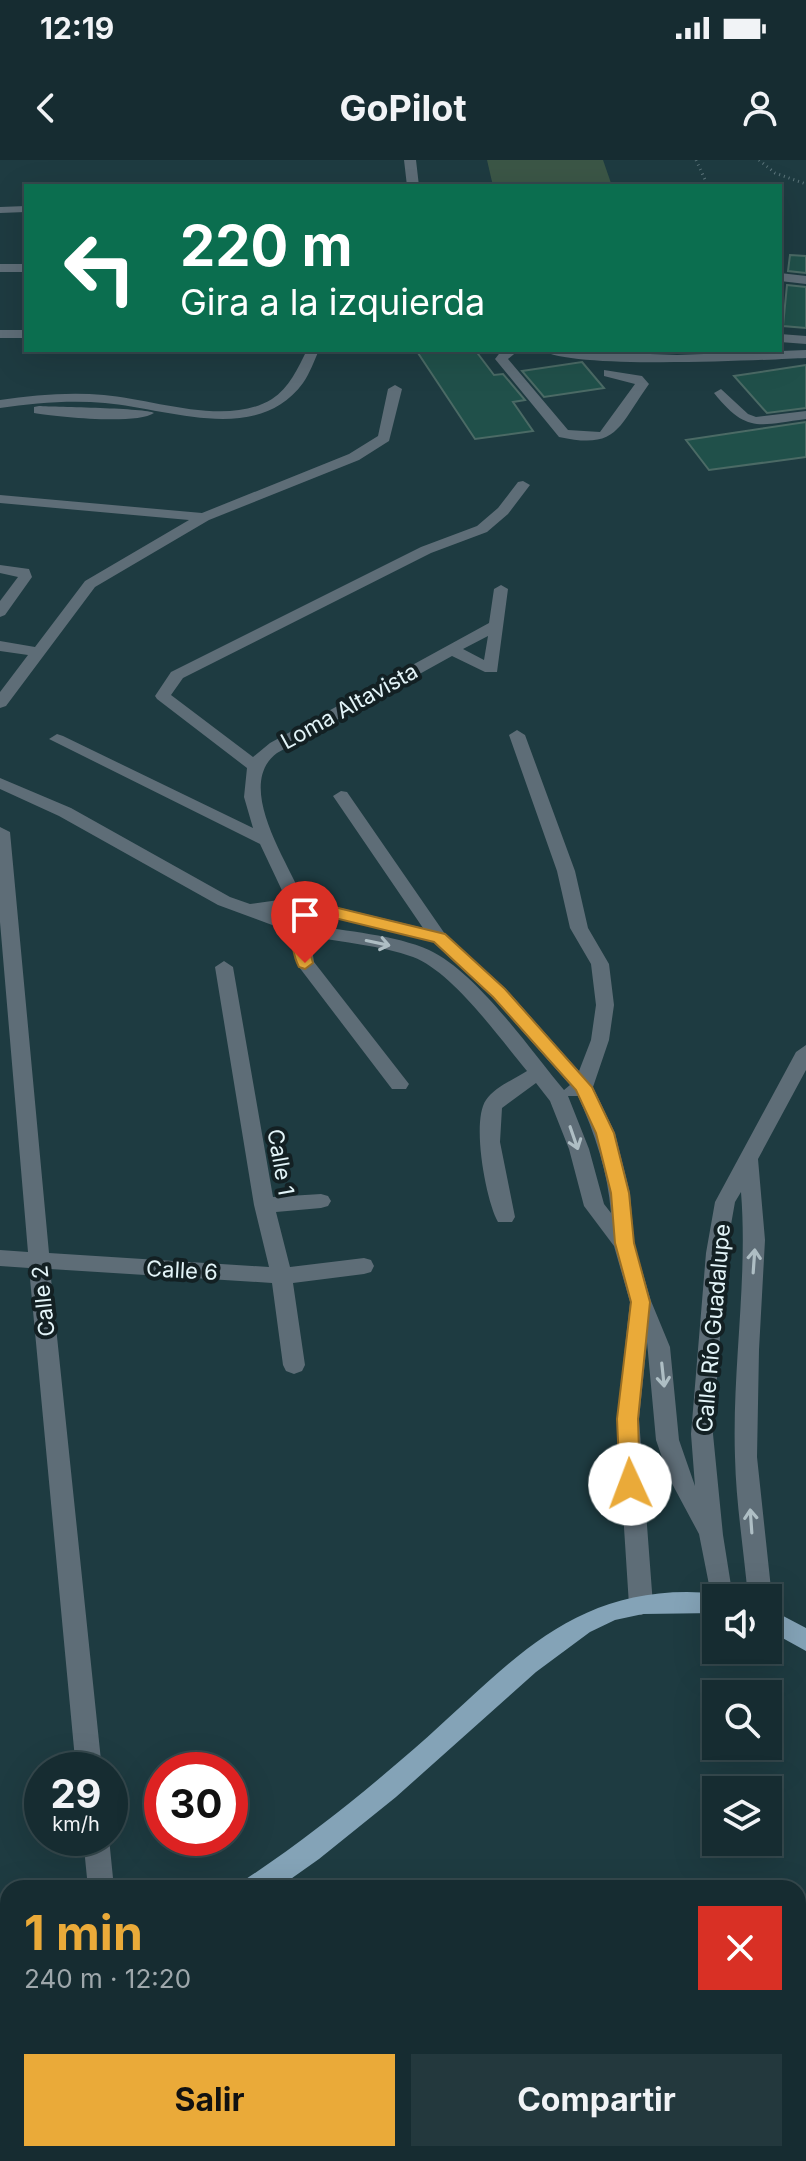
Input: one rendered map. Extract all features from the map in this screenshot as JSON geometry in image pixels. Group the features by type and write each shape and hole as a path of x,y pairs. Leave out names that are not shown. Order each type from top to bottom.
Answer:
{"main road":[{"path":"268,1880 306,1856 372,1803 517,1673 570,1633 602,1615 641,1605 702,1603"},
{"path":"782,1626 806,1640"}],"street":[{"path":"410,160 413,184"},
{"path":"0,210 24,209"},
{"path":"0,268 24,268"},
{"path":"782,277 806,280"},
{"path":"0,334 24,334"},
{"path":"782,338 806,340"},
{"path":"165,410 122,415 81,414 0,404 87,398 165,410 253,414 269,408 298,383 312,352"},
{"path":"508,352 501,359 564,434 572,436 605,435 642,384 637,379 609,373"},
{"path":"568,352 630,358 806,354"},
{"path":"0,703 90,584 204,517 354,457 384,438 395,389"},
{"path":"721,393 743,417 755,421 806,415"},
{"path":"81,414 87,398"},
{"path":"399,1084 305,963 300,949 302,929 297,903 265,840 252,787 255,766 163,696 177,675 426,550 466,539 499,518 523,485"},
{"path":"0,499 204,517"},
{"path":"0,569 24,572 25,577 0,612"},
{"path":"451,649 491,669 501,589"},
{"name":"Loma Altavista","path":"255,766 264,754 494,626"},
{"path":"0,646 39,652"},
{"path":"0,668 24,672"},
{"path":"517,735 566,871 579,928 600,964 605,1005 600,1040 583,1087 559,1098"},
{"path":"57,739 265,840"},
{"path":"0,783 65,812 224,901 302,929 420,953 438,963 480,1002 559,1098 579,1149 594,1206 624,1243"},
{"path":"341,796 439,938 499,993 583,1087 605,1133 620,1193 624,1243 641,1302 656,1325 664,1376 665,1427 676,1475 711,1535"},
{"name":"Calle 2","path":"1,832 87,1752"},
{"path":"250,910 297,903 439,938"},
{"name":"Calle 1","path":"224,967 264,1205 282,1276 294,1365"},
{"name":"Calle Río Guadalupe","path":"719,1584 702,1434 714,1269 725,1202 806,1052"},
{"path":"505,1217 488,1129 488,1113 494,1103 540,1072"},
{"name":"Calle Río Guadalupe","path":"748,1158 755,1240 748,1350 746,1457 759,1584"},
{"path":"264,1205 321,1201"},
{"name":"Calle 6","path":"0,1258 282,1276 364,1266"},
{"path":"641,1302 628,1419 641,1605"},
{"path":"98,1856 100,1880"}],"path":[{"path":"696,160 707,184"},
{"path":"759,160 775,173 806,184"}],"green space":[{"path":"487,160 603,160 611,184 493,184"}],"building":[{"path":"790,255 806,256 806,273 788,271"},
{"path":"787,285 806,287 806,328 783,326"},
{"path":"417,352 477,352 494,375 503,374 525,400 513,402 533,431 475,439"},
{"path":"582,362 604,388 544,397 522,371"},
{"path":"806,365 806,408 767,413 734,376"},
{"path":"806,422 806,457 709,470 686,440"}],"route":[{"path":"305,963 300,949 302,929 297,903 439,938 499,993 583,1087 605,1133 620,1193 624,1243 641,1302 628,1419 630,1484"}]}
